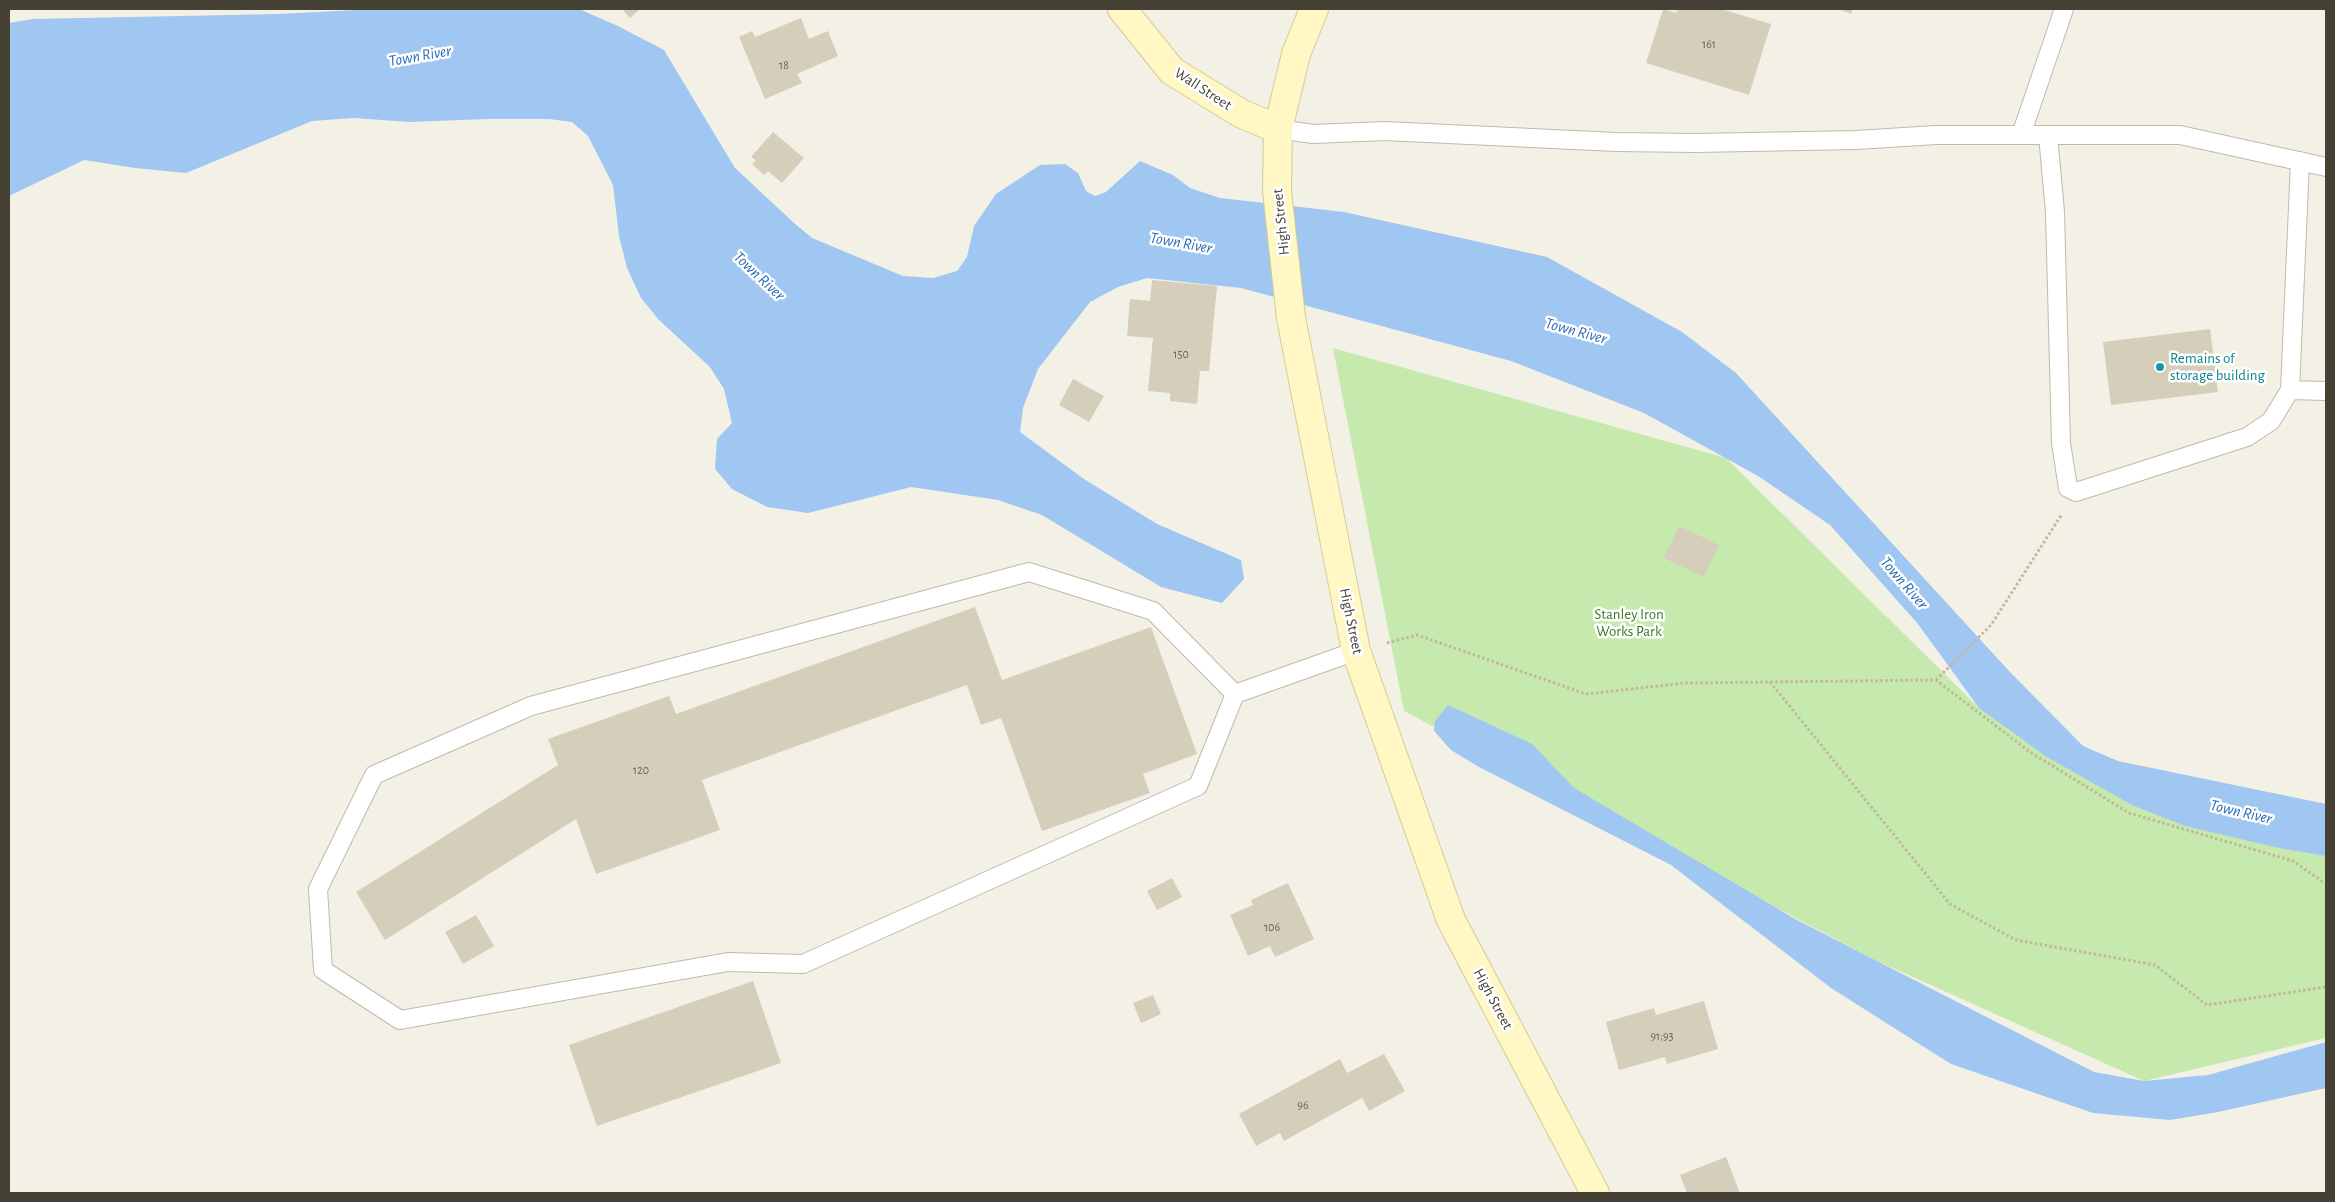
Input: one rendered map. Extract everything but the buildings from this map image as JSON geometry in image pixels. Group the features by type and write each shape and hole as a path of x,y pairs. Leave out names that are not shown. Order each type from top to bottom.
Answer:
{"main road":[{"name":"Wall Street","path":"1122,9 1172,71 1242,114 1278,129"},
{"name":"High Street","path":"1314,9 1296,54 1278,129 1277,191 1291,318 1356,651 1451,920 1594,1193"}],"lane":[{"path":"2021,135 2064,9"},
{"path":"1278,129 1313,134 1385,131 1596,142 1686,143 1784,142 1936,135 2180,135 2326,167"},
{"path":"2048,135 2056,212 2061,443 2068,488 2076,492 2247,437 2271,420 2290,390 2300,161"},
{"path":"2290,390 2326,391"},
{"path":"1235,694 1153,612 1030,572 531,706 374,775 318,888 323,970 400,1020 728,962 803,964 1198,786 1235,694 1356,651"}],"path":[{"path":"1936,680 1991,625 2076,492"},
{"path":"1356,651 1417,635 1586,694 1685,683 1936,680 2030,752 2129,813 2293,862 2326,884"},
{"path":"1770,682 1950,904 2016,940 2155,965 2207,1005 2326,987"}],"green space":[{"name":"Stanley Iron Works Park","path":"1333,348 1726,458 1979,708 2326,850 2326,1038 2144,1081 1873,959 1404,711"}],"water":[{"name":"Town River","path":"377,9 579,9 618,26 664,50 735,168 794,223 812,238 903,276 933,278 957,271 967,257 974,226 996,194 1040,165 1065,164 1078,173 1086,191 1095,196 1106,192 1140,161 1173,175 1190,188 1220,198 1344,212 1547,257 1682,332 1736,373 2009,671 2083,746 2118,761 2326,804 2326,856 2279,848 2185,826 2132,805 2047,757 1979,708 1918,624 1830,525 1758,476 1644,413 1511,361 1241,288 1147,278 1118,287 1090,302 1038,369 1023,408 1020,432 1084,479 1157,524 1241,560 1244,579 1222,603 1161,587 1042,515 998,500 911,487 808,513 767,507 732,489 715,469 717,439 732,423 724,389 710,367 659,320 641,298 627,268 619,236 613,185 588,136 572,122 549,119 488,119 409,122 354,118 312,121 186,173 84,160 9,196 9,23 33,19 278,14"},
{"path":"1448,705 1532,744 1574,788 1795,919 2094,1072 2144,1081 2208,1075 2326,1042 2326,1088 2218,1112 2170,1120 2093,1113 1951,1064 1831,988 1671,865 1479,767 1451,750 1434,731 1435,721"}],"place":[{"name":"Remains of storage building","path":"2160,367"}]}
